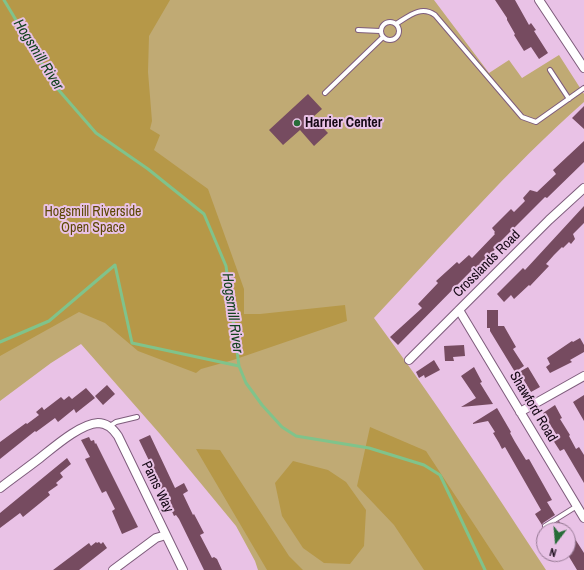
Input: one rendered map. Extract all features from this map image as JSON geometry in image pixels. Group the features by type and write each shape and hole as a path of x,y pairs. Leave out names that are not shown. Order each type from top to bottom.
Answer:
{"street":[{"path":"539,0 584,68"},
{"name":"Crosslands Road","path":"409,360 549,220 584,188"},
{"name":"Shawford Road","path":"459,310 584,518"},
{"path":"520,412 584,376"},
{"name":"Pams Way","path":"0,488 65,438 83,428 99,423 114,429 183,570"},
{"path":"113,570 156,538 166,535"}],"lane":[{"path":"396,24 418,10 430,12 522,117 536,122 584,88"},
{"path":"386,22 396,24 399,31 396,37 389,40 382,37 380,32 382,26 386,22"},
{"path":"358,30 380,32"},
{"path":"325,92 382,37"},
{"path":"550,70 569,99"},
{"path":"109,427 116,422 137,417"},
{"path":"551,522 577,506"}],"green space":[{"path":"0,0 434,0 489,73 509,60 522,78 559,55 584,94 584,102 529,153 374,318 397,349 483,475 536,555 536,562 541,562 546,570 258,570 255,561 236,526 160,434 81,344 51,363 0,401"},
{"name":"Hogsmill Riverside Open Space","path":"0,0 170,0 149,36 148,72 152,121 150,129 160,135 154,150 208,189 244,289 244,314 260,314 345,305 347,321 233,360 201,369 196,373 138,351 105,323 79,312 0,356"},
{"path":"370,427 426,451 504,570 424,570 394,525 357,486"},
{"path":"196,449 220,450 289,556 303,570 267,570"},
{"path":"293,461 328,470 346,482 366,510 364,546 350,564 324,563 303,548 282,516 275,483"}],"building":[{"path":"495,0 515,0 529,25 531,23 536,30 534,31 548,53 539,59 531,47 524,51 514,35 515,34 507,18"},
{"name":"Harrier Center","path":"308,94 322,109 313,117 328,133 314,146 300,130 283,145 269,130"},
{"path":"584,106 584,129 572,118"},
{"path":"584,141 584,162 547,198 545,197 499,243 500,244 485,260 474,271 472,270 398,345 390,337 422,308 418,304 438,283 436,281 457,262 459,264 469,255 472,258 495,234 492,228 511,209 514,212 525,201 523,198 530,190 537,192 556,174 553,170"},
{"path":"584,206 584,223 573,234 575,239 571,244 569,242 554,255 546,264 549,266 530,286 529,285 514,299 511,295 504,302 497,294 523,268 525,270"},
{"path":"487,310 498,310 498,326 504,326 516,347 513,349 524,366 515,372 490,331 490,328 487,328"},
{"path":"580,338 584,345 584,352 570,360 572,362 550,373 546,367 550,364 547,358 572,341 573,342"},
{"path":"464,345 465,356 453,357 454,361 445,361 444,346"},
{"path":"434,360 440,370 425,378 424,375 419,378 416,372"},
{"path":"474,367 482,382 480,383 493,404 461,407 476,398 461,376"},
{"path":"528,367 540,387 531,392 519,372"},
{"path":"107,385 115,394 103,405 95,396"},
{"path":"86,388 95,398 76,413 74,409 58,422 55,418 36,432 35,431 0,459 0,442 39,415 36,412 42,407 44,410 61,397 64,400 69,396 72,399"},
{"path":"584,395 584,421 573,402"},
{"path":"555,405 562,418 560,419 570,435 569,436 576,449 579,447 584,455 584,483 564,449 560,451 551,437 556,434 543,413"},
{"path":"497,408 515,442 526,460 529,459 552,500 547,502 555,515 544,522 540,522 535,514 541,510 505,447 502,449 493,433 495,432 488,421 473,423"},
{"path":"150,435 175,488 184,483 188,491 183,494 204,533 200,535 212,558 214,557 217,559 222,570 204,570 179,519 176,515 174,516 139,440"},
{"path":"89,437 91,441 94,440 95,444 96,443 138,527 122,534 112,511 115,509 106,491 102,493 85,459 90,457 81,440"},
{"path":"67,458 71,464 60,473 63,477 56,483 58,485 48,492 50,495 23,517 20,513 0,528 0,513"},
{"path":"576,540 584,553 584,570 577,570 572,562 576,562"},
{"path":"96,542 101,544 103,542 107,548 79,570 53,570 89,543 91,546"}],"waterway":[{"name":"Hogsmill River","path":"4,0 56,87 96,133 148,169 204,214 226,266 239,366 246,383 262,405 282,427 296,436 369,448 424,465 440,475 485,570"},
{"path":"0,342 49,321 115,265 132,343 239,366"}],"place":[{"name":"Harrier Center","path":"297,123"}]}
